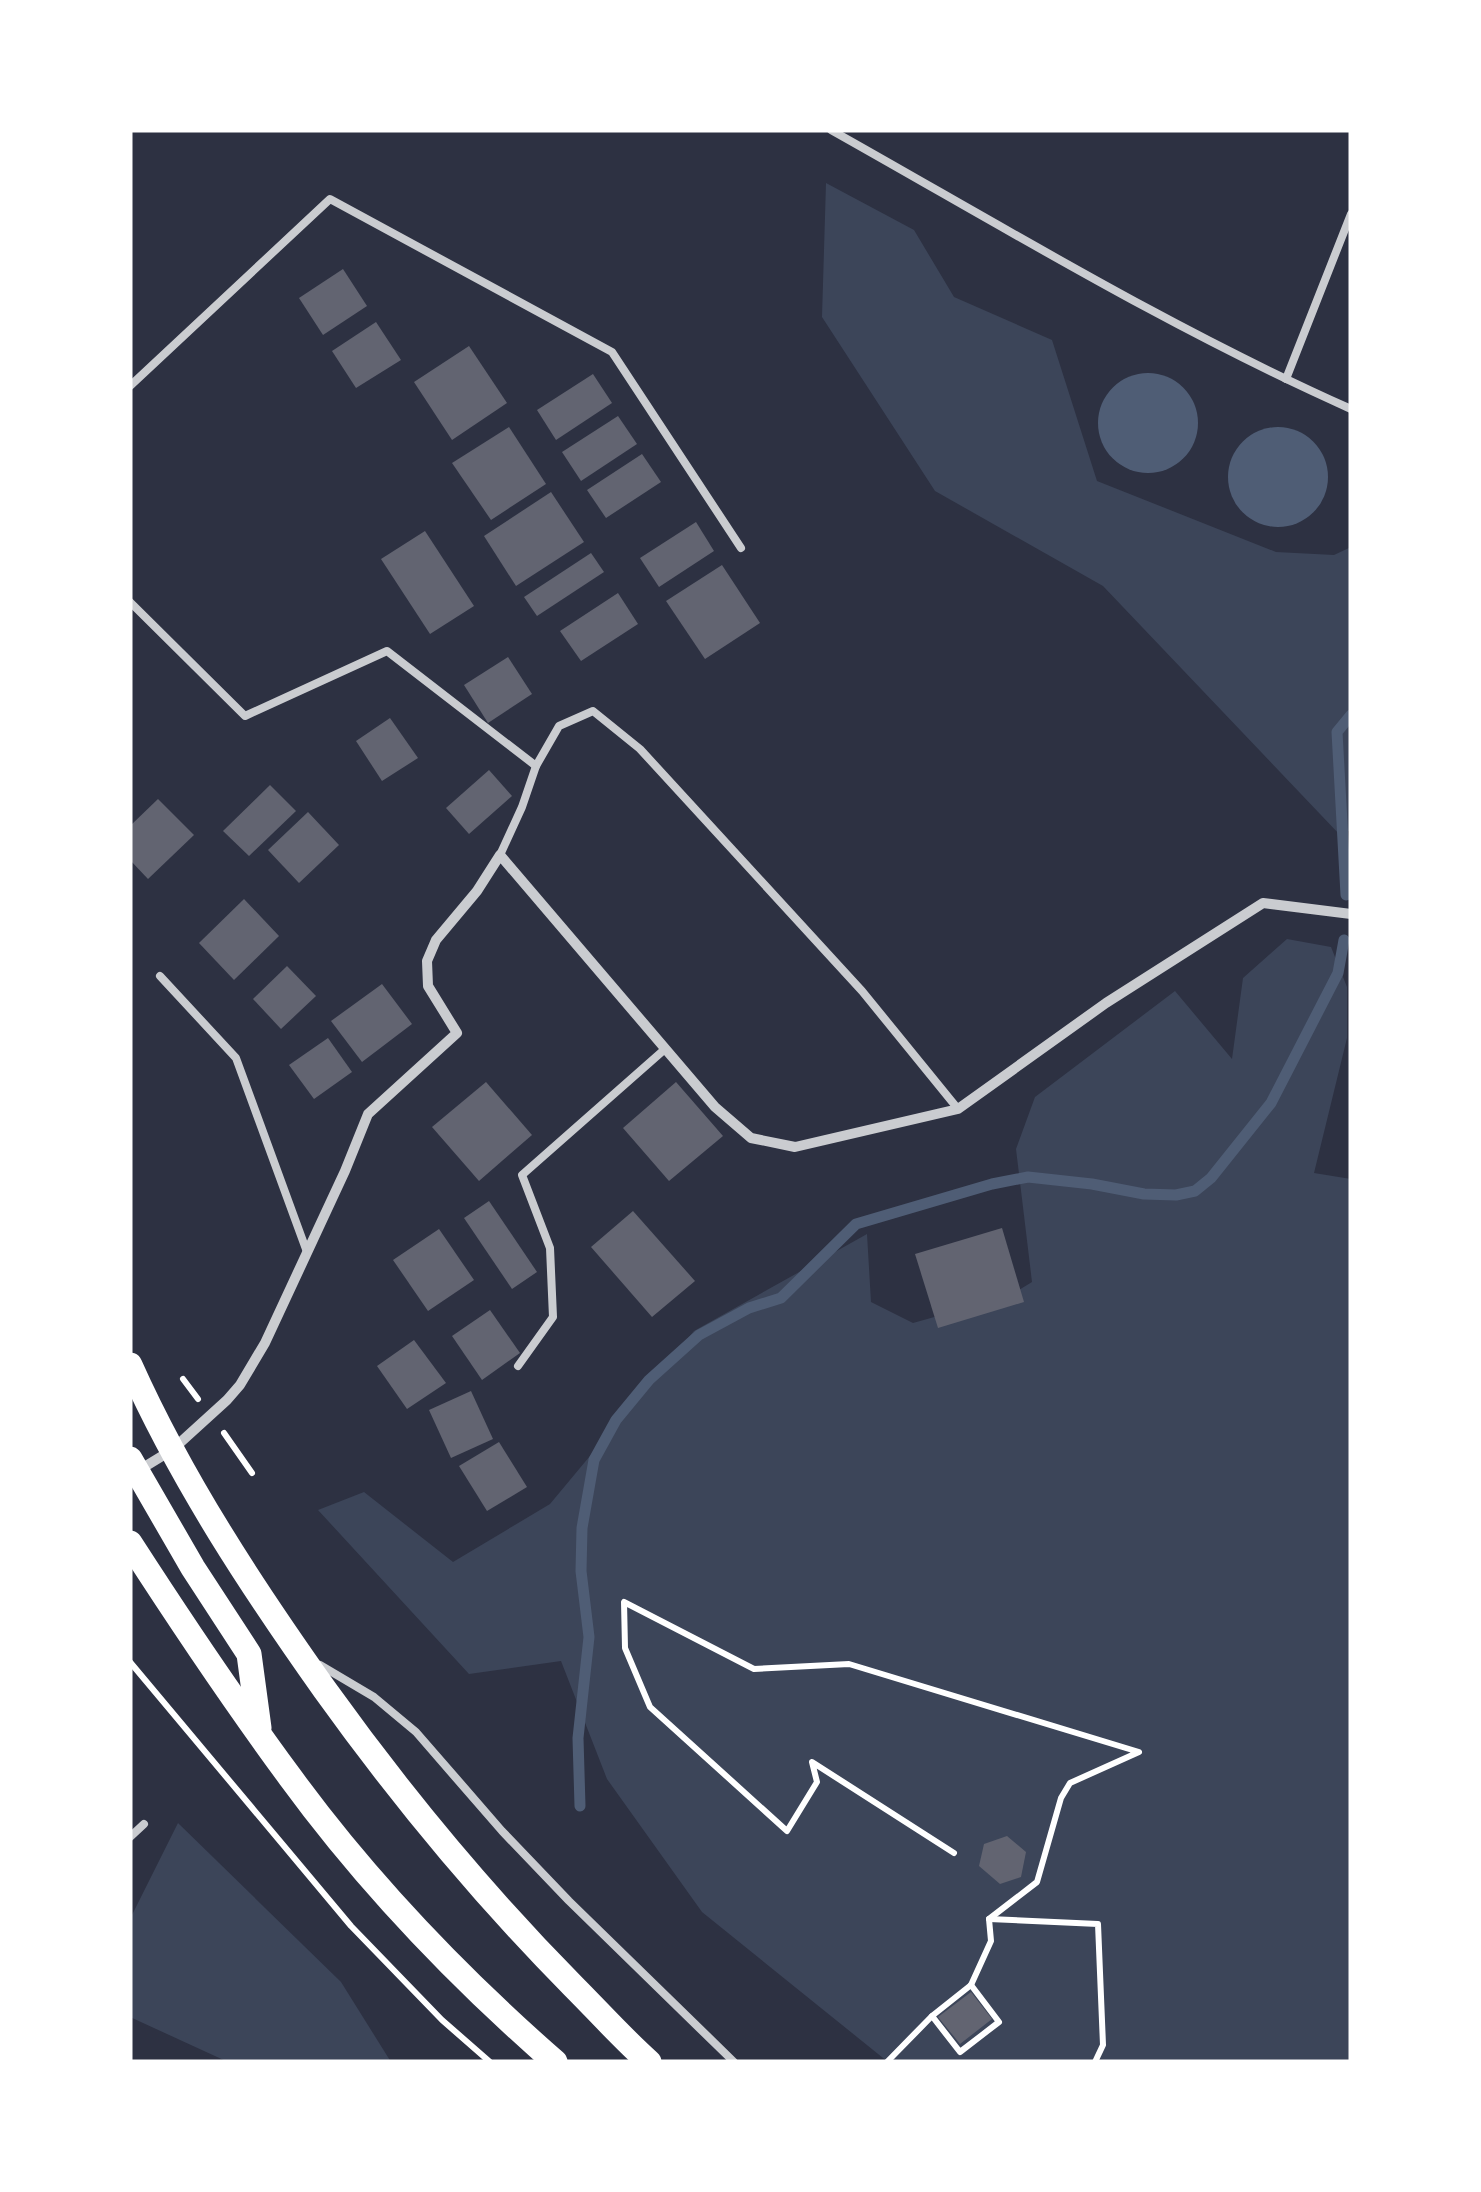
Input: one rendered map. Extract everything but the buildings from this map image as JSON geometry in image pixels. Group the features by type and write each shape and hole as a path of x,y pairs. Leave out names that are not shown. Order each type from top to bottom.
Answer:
{"main road":[{"path":"130,1365 172,1450 229,1548 384,1770 548,1961 649,2062"},
{"path":"132,1469 249,1654 260,1733"},
{"path":"130,1543 290,1777 340,1841 452,1965 555,2062"}],"street":[{"path":"132,1469 172,1450 240,1385 265,1343 368,1114 458,1033 428,986 428,961 436,940 477,891 500,855 715,1106 752,1138 795,1147 958,1109 1106,1003 1263,903 1351,914"}],"lane":[{"path":"831,130 1184,328 1351,408"},
{"path":"130,386 330,198 612,352 740,548"},
{"path":"1286,380 1351,214"},
{"path":"130,602 245,716 387,651 536,766"},
{"path":"500,855 536,766 559,726 593,711 640,748 862,990 958,1109"},
{"path":"160,976 236,1058 307,1252"},
{"path":"518,1366 552,1317 550,1248 522,1176 665,1048"},
{"path":"299,1652 374,1697 416,1732 569,1902 734,2062"},
{"path":"130,1837 144,1824"}],"path":[{"path":"954,1853 812,1762 818,1782 787,1831 650,1707 625,1648 624,1602 754,1670 849,1664 1139,1752 1070,1783 1061,1798 1037,1882 989,1919"},
{"path":"130,1662 351,1926 442,2020 490,2062"},
{"path":"888,2062 932,2016 971,1984 991,1942 989,1919"},
{"path":"989,1919 1098,1924 1102,2045 1095,2062"},
{"path":"932,2016 960,2052 999,2022 971,1984"}],"shaded area":[{"path":"826,183 914,230 954,297 1052,340 1097,481 1276,552 1334,555 1351,547 1351,830 1340,835 1103,586 935,491 822,317"},
{"path":"1148,373 1167,376 1184,387 1195,404 1195,442 1184,459 1167,470 1148,473 1129,470 1112,459 1101,442 1098,423 1101,404 1112,387 1129,376"},
{"path":"1278,427 1297,430 1314,441 1325,458 1325,496 1314,513 1297,524 1278,527 1259,524 1242,513 1231,496 1228,477 1231,458 1242,441 1259,430"},
{"path":"1287,939 1331,947 1347,987 1347,1038 1314,1173 1351,1179 1351,2062 888,2062 702,1912 607,1779 561,1661 469,1674 318,1510 364,1492 453,1562 550,1504 694,1331 867,1234 871,1302 913,1323 1009,1296 1032,1282 1016,1149 1035,1097 1175,991 1232,1059 1243,978"},
{"path":"178,1823 341,1982 391,2062 228,2062 130,2017 130,1919"}],"waterway":[{"path":"1346,895 1337,732 1351,715"},
{"path":"580,1806 578,1738 589,1637 581,1571 582,1528 594,1460 616,1420 649,1380 699,1335 749,1308 781,1298 856,1224 1028,1177 1144,1194 1195,1191 1211,1178 1271,1103 1338,973 1344,940"}]}
